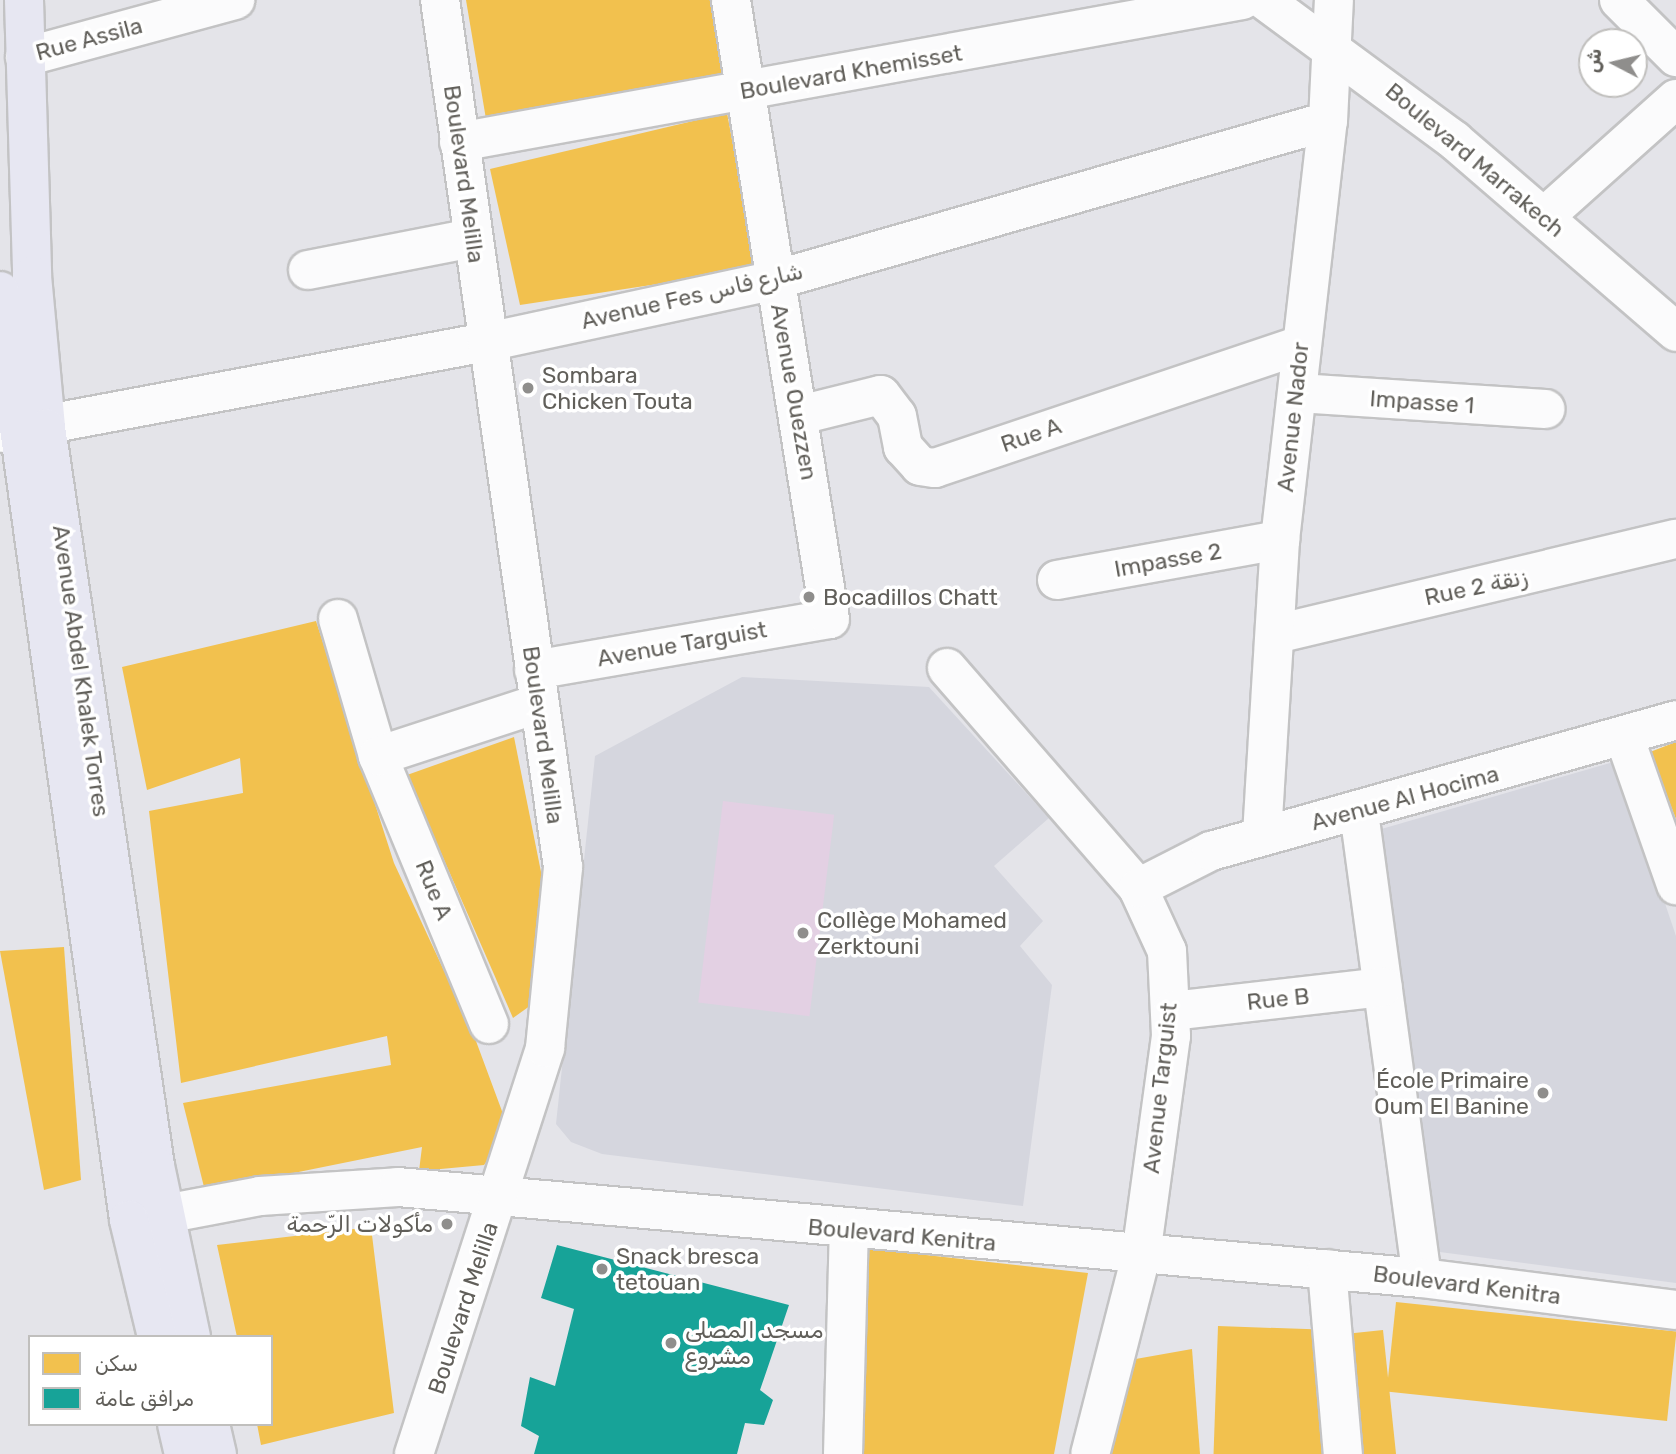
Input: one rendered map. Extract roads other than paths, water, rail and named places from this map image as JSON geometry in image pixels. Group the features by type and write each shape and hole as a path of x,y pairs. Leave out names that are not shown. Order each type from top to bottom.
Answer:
{"main road":[{"name":"Avenue Abdel Khalek Torres","path":"21,431 32,275 24,0"},
{"name":"Avenue Abdel Khalek Torres","path":"0,291 147,1218 157,1335"},
{"name":"Avenue Abdel Khalek Torres","path":"147,1218 190,1335"},
{"path":"177,1426 184,1454"},
{"path":"210,1426 217,1454"}],"street":[{"name":"Rue Assila","path":"25,57 234,0"},
{"name":"Boulevard Melilla","path":"414,1454 500,1196 545,1048 563,866 440,0"},
{"name":"Avenue Ouezzen","path":"731,0 775,280 800,415 830,619"},
{"name":"Boulevard Khemisset","path":"459,142 1242,0"},
{"name":"Boulevard Marrakech","path":"1264,0 1331,44 1544,217 1676,332"},
{"name":"Avenue Nador","path":"1262,835 1280,540 1298,393 1300,345 1328,121 1334,0"},
{"path":"1619,0 1676,57"},
{"path":"1544,217 1676,99"},
{"name":"Avenue Fes شارع فاس","path":"21,431 487,342 775,280 1328,121"},
{"path":"308,270 472,238"},
{"name":"Rue A","path":"800,415 881,395 897,416 902,447 920,466 935,468 1300,345"},
{"name":"Impasse 1","path":"1298,393 1545,410"},
{"name":"Rue 2 زنقة","path":"1276,634 1676,539"},
{"name":"Impasse 2","path":"1057,580 1280,540"},
{"name":"Rue A","path":"338,619 378,756 489,1024"},
{"name":"Avenue Targuist","path":"536,687 830,619"},
{"name":"Avenue Targuist","path":"947,668 1138,888 1167,951 1172,1011 1141,1256 1090,1454"},
{"path":"378,756 536,687"},
{"name":"Avenue Al Hocima","path":"1138,888 1211,851 1262,835 1359,812 1625,739 1676,720"},
{"path":"1625,739 1676,884"},
{"path":"1359,812 1422,1278"},
{"name":"Rue B","path":"1172,1011 1383,987"},
{"name":"Boulevard Kenitra","path":"147,1218 260,1196 398,1187 849,1231 1422,1278 1676,1310"},
{"path":"844,1454 849,1231"},
{"path":"1327,1269 1343,1454"}],"place":[{"name":"Sombara Chicken Touta","path":"528,388"},
{"name":"Bocadillos Chatt","path":"809,597"},
{"name":"Collège Mohamed Zerktouni","path":"803,933"},
{"name":"École Primaire Oum El Banine","path":"1543,1093"},
{"name":"مأكولات الرّحمة","path":"447,1224"},
{"name":"Snack bresca tetouan","path":"602,1269"},
{"name":"مسجد المصلى مشروع","path":"671,1343"}]}
